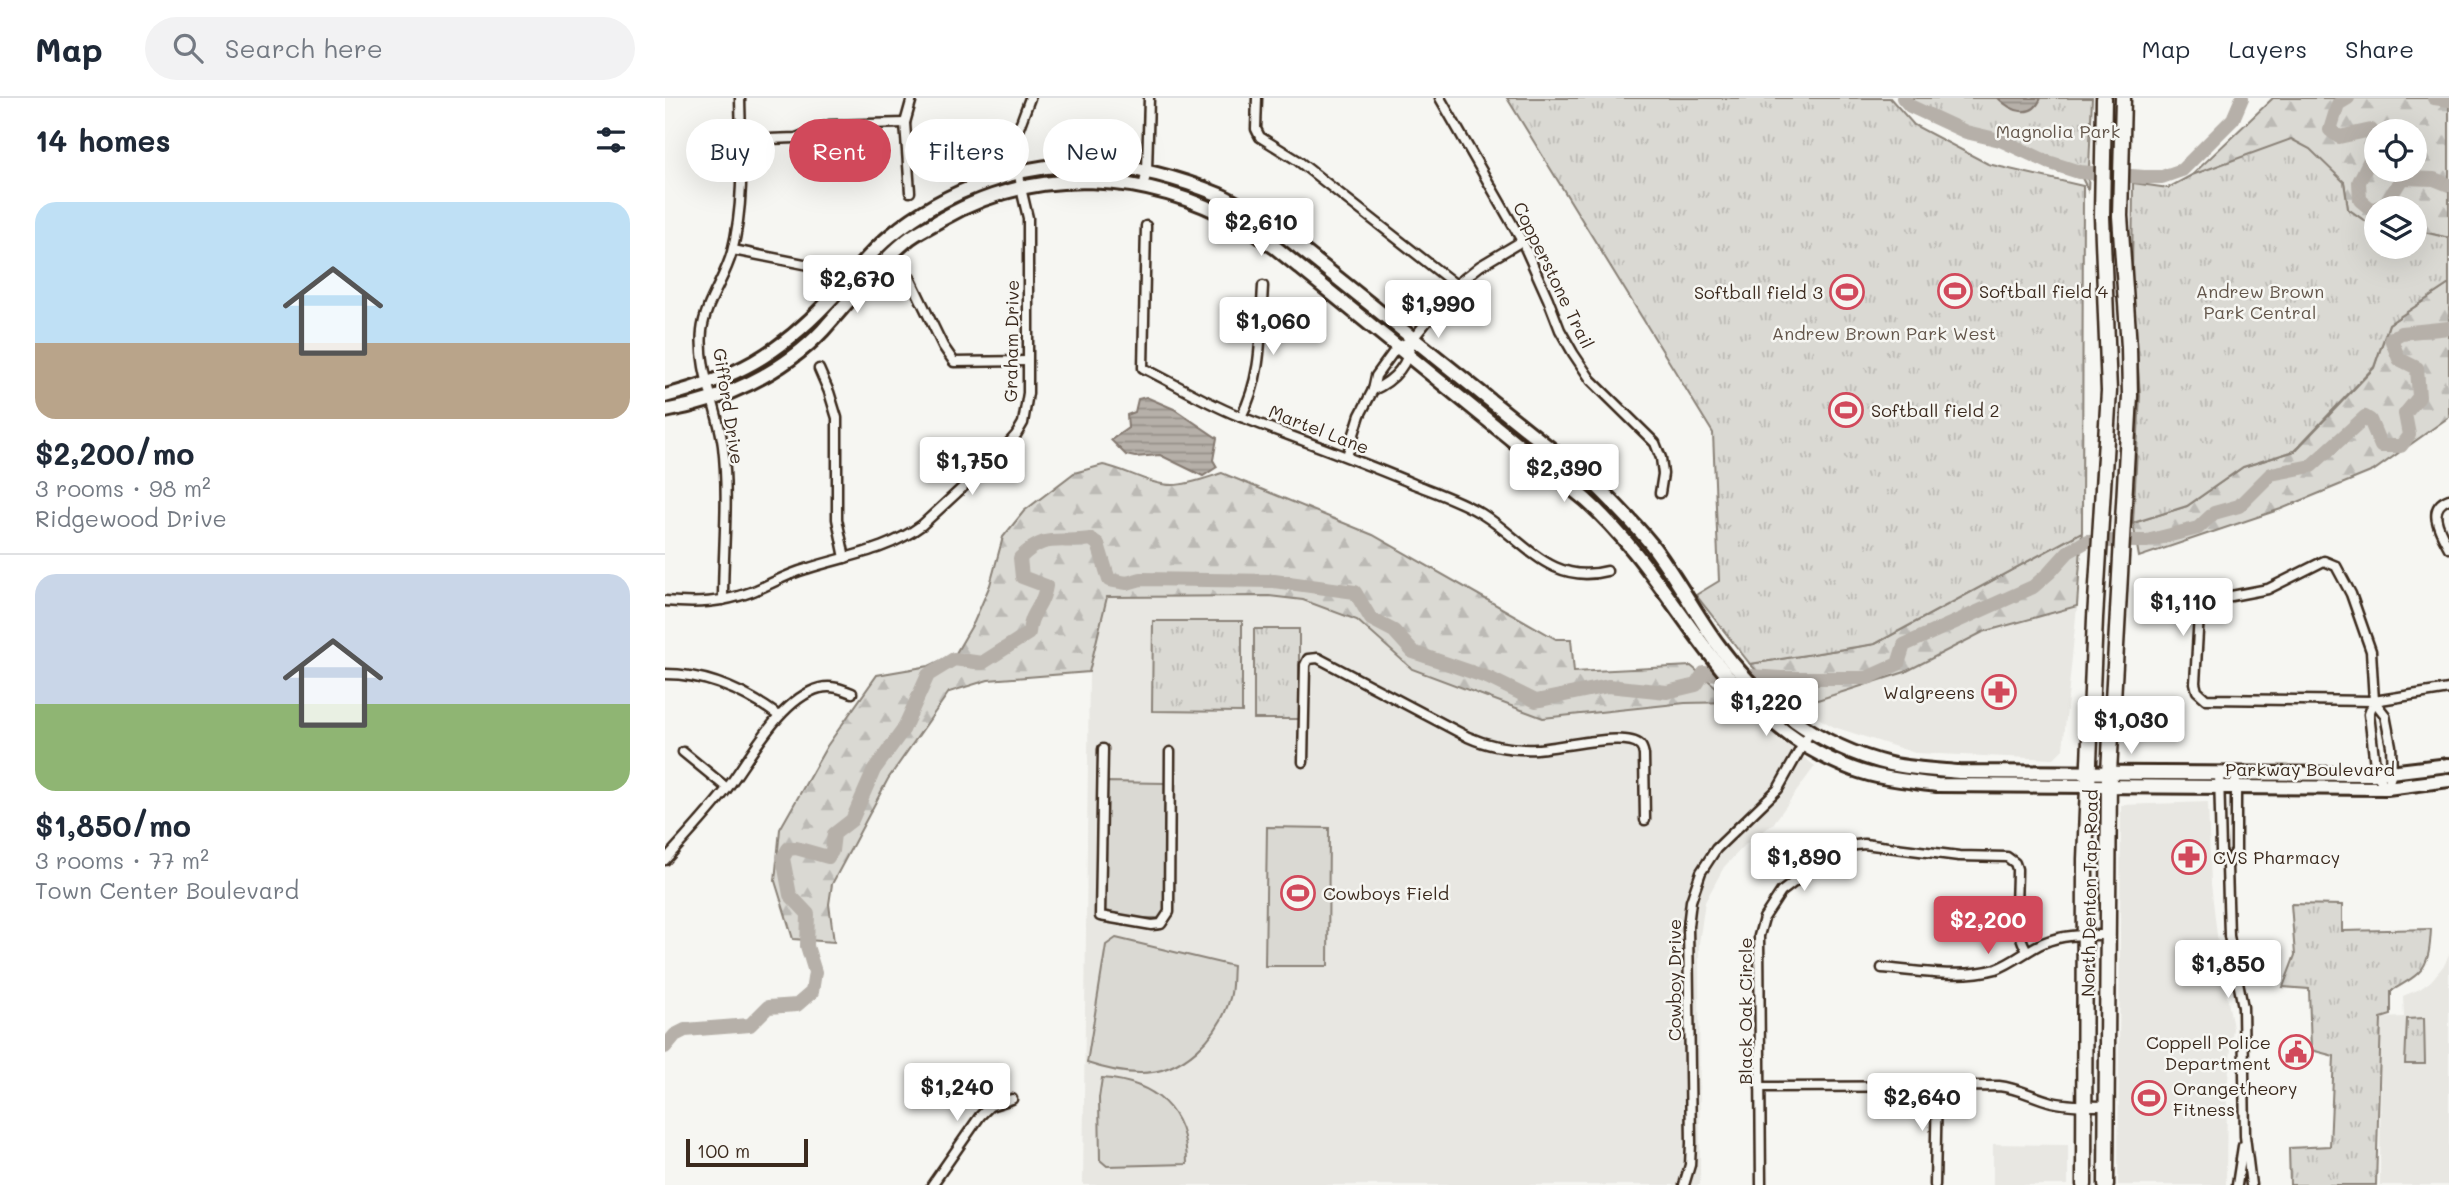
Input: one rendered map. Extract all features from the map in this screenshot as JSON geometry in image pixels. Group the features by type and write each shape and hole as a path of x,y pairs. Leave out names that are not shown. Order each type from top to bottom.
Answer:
{"main road":[{"name":"North Denton Tap Road","path":"2084,1185 2088,778 2109,391 2102,216 2104,98"},
{"name":"North Denton Tap Road","path":"2106,1185 2109,779 2130,396 2120,216 2123,98"},
{"path":"2109,347 2129,347"},
{"path":"2095,618 2116,622"}],"street":[{"name":"Gifford Drive","path":"740,98 740,119"},
{"path":"906,119 912,98"},
{"name":"Graham Drive","path":"1022,119 1030,98"},
{"path":"1143,187 1147,171 1149,98"},
{"path":"1258,98 1256,129 1260,137 1297,160 1456,285"},
{"name":"Copperstone Trail","path":"1440,98 1522,241 1573,354 1591,380 1655,443 1663,474 1660,493"},
{"path":"775,139 796,138 829,125 905,122"},
{"path":"1029,171 1057,166 1096,164 1147,171 1222,196 1275,228 1597,486 1652,546 1729,659 1783,713 1810,732 1869,758 1920,769 2109,779"},
{"path":"665,411 737,390 796,353 821,331 871,275 908,239 961,208 994,194 1021,188 1092,179 1168,193 1242,224 1276,248 1605,517 1633,547 1711,658 1765,716 1804,744 1853,769 1937,785 2088,778"},
{"name":"Gifford Drive","path":"723,600 724,456 707,384 702,330 709,305 726,275 733,250 741,204 741,182"},
{"path":"909,182 910,192"},
{"path":"665,396 720,380 766,355 797,333 890,236 951,197 988,182"},
{"name":"Graham Drive","path":"665,601 708,603 749,593 802,569 876,550 909,535 999,454 1016,435 1023,423 1028,393 1028,218 1020,182"},
{"name":"Martel Lane","path":"1146,226 1143,368 1241,417 1347,456 1468,506 1494,522 1540,561 1556,568 1592,575 1607,571"},
{"path":"1347,456 1376,376 1397,347 1412,340 1456,285 1480,266 1522,241"},
{"path":"733,250 814,266"},
{"path":"910,278 943,346 954,362 1028,361"},
{"path":"1241,417 1252,396 1259,365 1263,286"},
{"path":"1373,390 1388,384 1409,357 1412,340"},
{"path":"819,369 837,418 837,519 845,558"},
{"path":"2449,499 2437,508 2436,517 2449,548"},
{"path":"2387,788 2376,774 2369,714 2374,701 2371,651 2351,594 2333,565 2324,561 2268,589 2205,601 2199,614 2195,683 2197,691 2206,699 2374,701 2449,689"},
{"path":"1303,762 1305,665 1308,659 1318,658 1468,737 1489,745 1537,749 1616,739 1635,742 1642,748 1644,755 1646,820"},
{"path":"665,674 689,675 732,688 745,693 779,716"},
{"path":"665,860 727,788 779,716 820,688 832,687 852,693"},
{"path":"2374,701 2385,715 2392,773 2387,788"},
{"name":"Cowboy Drive","path":"1684,1185 1690,1165 1691,1143 1688,926 1691,901 1701,872 1716,849 1774,794 1810,732"},
{"path":"1103,748 1100,916 1152,925 1161,923 1169,912 1170,752"},
{"path":"683,751 727,788"},
{"name":"Parkway Boulevard","path":"2109,779 2219,773 2376,774 2449,765"},
{"path":"2219,773 2221,851 2227,866 2229,936 2245,1031 2245,1136 2251,1185"},
{"path":"2227,866 2236,851 2236,773"},
{"name":"Parkway Boulevard","path":"2109,779 2219,787 2387,788 2449,780"},
{"name":"Black Oak Circle","path":"1761,1185 1759,936 1764,918 1781,892 1831,854 1849,846 1864,844 1925,853 2007,857 2015,863 2017,869 2016,925 2019,938 2027,951"},
{"path":"1882,968 1927,972 1980,972 2005,965 2046,941 2085,935 2108,935"},
{"path":"1935,1185 1937,1086"},
{"path":"1760,1087 2017,1088 2052,1102 2107,1106"},
{"path":"932,1185 980,1116 990,1106 1012,1099"},
{"path":"2237,1185 2245,1136"}],"shaded area":[{"path":"1998,98 2041,98 2032,109 2021,111 2009,107"},
{"path":"1146,397 1174,409 1217,438 1213,460 1217,467 1203,476 1160,455 1126,455 1111,440 1128,428 1127,415 1135,412 1138,399"},
{"path":"1269,596 1303,600 1357,620 1412,669 1685,703 1734,702 1815,766 1773,824 1746,844 1724,867 1705,902 1699,943 1700,1185 1083,1185 1089,672 1106,597"},
{"path":"2077,606 2063,749 2053,759 1915,753 1834,727 1799,707 1905,672 1983,632"},
{"path":"2208,802 2211,884 2219,952 2233,1028 2227,1090 2226,1185 2118,1185 2121,805"},
{"path":"2449,954 2449,1185 2380,1185 2381,1018 2404,1017 2403,996 2431,981 2445,964"},
{"path":"1993,1144 2068,1145 2068,1185 1993,1185"}],"green space":[{"name":"Andrew Brown Park West","path":"1507,98 1890,98 1914,125 1988,164 2083,186 2082,532 1875,644 1750,664 1696,595 1719,581 1713,433"},
{"name":"Magnolia Park","path":"1903,98 2092,98 2088,190 2079,172 2048,162 2000,140 1966,132 1910,106"},
{"path":"2273,98 2449,98 2449,238 2427,233 2427,196 2364,196 2364,220 2348,209 2344,182 2192,175"},
{"name":"Andrew Brown Park Central","path":"2291,139 2310,149 2344,182 2348,209 2364,220 2364,259 2427,259 2427,233 2449,238 2449,284 2389,324 2374,367 2294,451 2243,467 2187,506 2133,523 2140,396 2132,281 2133,183 2168,188 2192,175"},
{"path":"2449,284 2449,417 2373,471 2281,509 2139,557 2133,523 2187,506 2243,467 2295,451 2374,368 2389,324"},
{"path":"1103,465 1173,485 1191,483 1222,473 1373,535 1556,639 1571,639 1574,672 1691,666 1734,702 1685,703 1543,718 1412,669 1357,620 1303,600 1269,596 1107,597 1089,672 988,680 949,692 888,779 832,884 829,904 834,942 793,939 775,881 780,829 827,746 877,675 929,666 956,653 974,622 990,585 1003,537 1024,511 1074,473"},
{"path":"2082,532 2077,606 1983,632 1905,672 1799,706 1778,693 1750,664 1875,644"},
{"path":"1153,621 1242,621 1242,712 1152,711"},
{"path":"1254,629 1299,629 1299,719 1254,719"},
{"path":"1105,782 1165,783 1164,918 1103,918"},
{"path":"1267,827 1329,828 1328,966 1265,966"},
{"path":"2291,904 2342,905 2342,931 2431,929 2429,953 2423,968 2391,991 2391,1015 2381,1018 2376,1185 2290,1185 2289,1148 2330,1146 2334,1056 2311,1050 2309,989 2283,987 2295,955"},
{"path":"1116,938 1233,966 1230,998 1217,1026 1197,1050 1170,1067 1133,1073 1087,1063 1106,945"},
{"path":"2424,1018 2425,1064 2405,1064 2407,1019"},
{"path":"1102,1078 1138,1085 1164,1102 1181,1128 1186,1145 1187,1164 1107,1166 1100,1160 1099,1098"}],"waterway":[{"path":"1903,98 1910,106 1966,132 2000,140 2048,162 2079,172 2144,177 2162,177 2182,170 2233,119 2242,98"},
{"path":"2348,98 2338,104 2330,130 2339,137 2364,132"},
{"path":"2434,98 2449,100"},
{"path":"2364,172 2359,182 2360,200 2372,210 2386,204 2400,182"},
{"path":"2427,179 2449,185"},
{"path":"665,1047 675,1035 685,1030 750,1025 768,1007 797,1005 812,992 815,972 807,946 808,914 790,895 783,858 788,849 796,848 828,857 832,851 834,834 852,820 874,770 903,730 928,675 954,659 982,663 1029,633 1046,586 1022,577 1020,558 1037,545 1053,541 1091,539 1098,544 1109,580 1127,583 1141,579 1274,581 1355,592 1371,619 1394,631 1413,652 1489,678 1536,701 1608,686 1667,692 1696,685 1704,673 1781,678 1867,678 1898,664 1904,645 2033,587 2068,552 2087,541 2147,541 2198,528 2214,513 2239,506 2271,474 2311,466 2365,417 2370,420 2381,446 2401,446 2409,435 2405,414 2419,397 2417,368 2399,359 2391,339 2401,333 2449,328"}],"place":[{"name":"Softball field 4","path":"1955,291"},
{"name":"Softball field 3","path":"1847,292"},
{"name":"Softball field 2","path":"1846,410"},
{"name":"Walgreens","path":"1999,692"},
{"name":"CVS Pharmacy","path":"2189,857"},
{"name":"Cowboys Field","path":"1298,893"},
{"name":"Coppell Police Department","path":"2296,1052"},
{"name":"Orangetheory Fitness","path":"2149,1098"}]}
